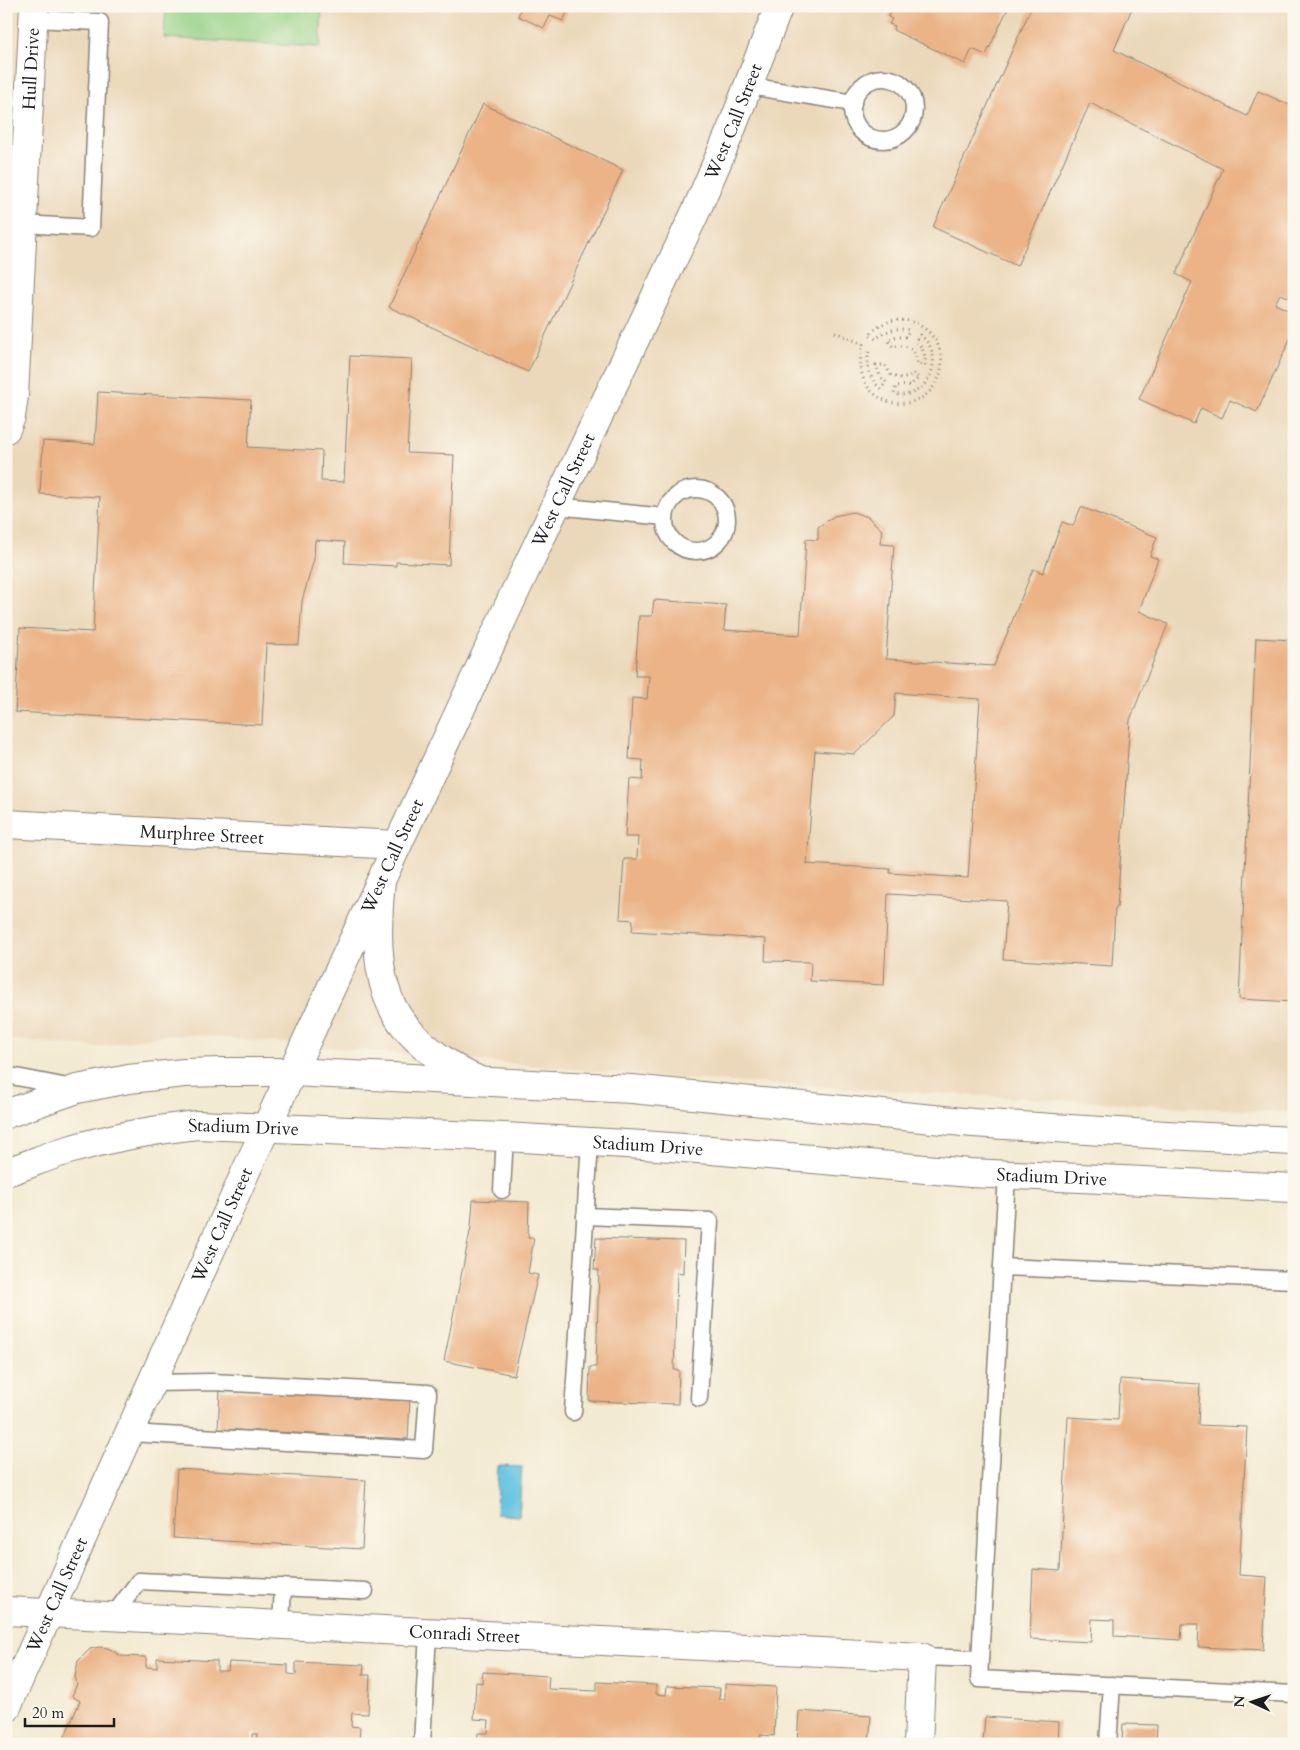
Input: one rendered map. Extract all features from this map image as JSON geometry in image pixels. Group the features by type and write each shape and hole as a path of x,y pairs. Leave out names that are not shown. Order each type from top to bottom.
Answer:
{"street":[{"name":"West Call Street","path":"6,1709 292,1072 696,211 749,86 779,6"},
{"name":"Hull Drive","path":"6,429 11,417 14,396 34,13"},
{"name":"Murphree Street","path":"6,824 398,845"},
{"path":"381,882 378,911 380,958 383,977 395,1011 408,1030 424,1046 467,1076 484,1082"},
{"path":"6,1114 78,1089 129,1079 184,1073 292,1072 642,1090 973,1123 1294,1141"},
{"name":"Stadium Drive","path":"6,1172 63,1152 111,1139 153,1130 197,1125 590,1142 711,1150 1007,1175 1294,1188"},
{"name":"Conradi Street","path":"6,1611 922,1657"},
{"path":"918,1744 922,1657"}],"lane":[{"path":"23,224 91,228 100,22 34,13"},
{"path":"749,86 853,104"},
{"path":"556,506 665,517"},
{"path":"6,1075 78,1089"},
{"path":"502,1190 505,1138"},
{"path":"573,1412 590,1142"},
{"path":"1007,1175 978,1679 1294,1694"},
{"path":"586,1216 710,1220 699,1398"},
{"path":"1002,1267 1294,1280"},
{"path":"130,1433 424,1450 428,1393 212,1382 152,1383"},
{"path":"113,1616 139,1581 365,1591"},
{"path":"281,1624 282,1587"},
{"path":"422,1744 428,1632"},
{"path":"922,1657 980,1659"},
{"path":"1108,1744 1112,1685"}],"path":[{"path":"835,332 863,344 860,355 860,369 864,381 872,392 882,399 896,403 911,402 924,396 934,387 940,374 942,359 939,346 931,333 920,324 907,320 894,320 882,324 869,335 876,339 892,329 903,328 910,330 906,337 895,337 888,340 893,347 904,346 913,350 916,355 917,364 925,365 926,358 923,350 915,341 920,335 930,347 934,358 933,370 929,380 910,394 894,394 896,386 910,385 919,378 913,373 901,378 891,375 885,365 876,365 880,376 886,382 881,389 872,380 867,360 870,348"}],"shaded area":[{"path":"6,6 1294,6 1294,1113 681,1079 194,1035 163,1035 97,1047 6,1039"}],"green space":[{"path":"166,6 322,6 320,47 164,38"}],"water":[{"path":"498,1466 522,1467 519,1516 496,1514"}],"building":[{"path":"522,6 570,6 563,21 550,16 544,28 518,16"},
{"path":"893,6 1009,6 986,55 972,49 965,64 893,30 895,26 889,24 892,19 888,17"},
{"path":"1032,6 1133,6 1114,50 1247,116 1258,91 1294,107 1294,292 1291,298 1280,294 1275,304 1294,313 1294,330 1257,412 1230,400 1222,418 1201,408 1194,424 1139,399 1192,282 1176,274 1223,169 1090,103 1017,266 933,227"},
{"path":"483,104 623,170 528,372 389,307"},
{"path":"350,356 412,359 407,453 454,455 449,565 396,562 396,566 344,563 345,542 315,540 314,559 302,601 299,645 266,644 262,725 15,712 20,628 93,632 100,497 40,494 43,441 95,444 98,392 251,400 248,447 322,451 321,481 344,482"},
{"path":"1081,507 1157,537 1150,556 1158,559 1139,611 1168,624 1130,720 1112,966 1003,959 1007,901 888,894 884,985 810,981 811,962 765,961 766,939 632,931 633,920 620,919 624,859 637,859 638,837 625,837 629,779 642,780 643,760 629,759 632,698 647,699 649,676 635,676 639,616 652,616 654,600 726,605 724,630 800,635 806,539 818,540 818,527 834,516 853,512 868,517 882,530 880,544 894,545 886,659 994,666 1033,569 1043,573 1062,522 1073,526","holes":["896,693 980,699 968,878 890,873 890,869 807,864 815,751 855,754 894,716"]},
{"path":"1256,638 1294,640 1294,1002 1239,999"},
{"path":"473,1200 529,1202 528,1238 534,1238 528,1273 538,1275 514,1375 444,1361 471,1227"},
{"path":"596,1238 684,1241 683,1273 677,1272 674,1370 679,1370 678,1404 589,1401 590,1367 596,1367 599,1270 594,1270"},
{"path":"1120,1379 1200,1384 1198,1425 1247,1427 1239,1575 1267,1577 1263,1650 1198,1647 1199,1624 1182,1624 1181,1640 1114,1636 1114,1620 1092,1619 1091,1642 1030,1639 1033,1569 1060,1571 1068,1417 1118,1420"},
{"path":"220,1390 410,1400 408,1439 218,1429"},
{"path":"177,1469 366,1480 362,1549 173,1538"},
{"path":"108,1648 121,1656 146,1657 146,1667 157,1668 157,1658 217,1661 217,1671 228,1671 229,1662 288,1665 288,1674 296,1675 296,1662 364,1665 363,1675 370,1675 368,1714 352,1713 351,1726 360,1727 359,1744 256,1744 257,1734 252,1734 252,1743 246,1744 186,1744 186,1739 175,1739 175,1744 49,1744 52,1739 62,1743 80,1701 72,1696 77,1684 75,1676 78,1661 90,1649"},
{"path":"483,1672 549,1676 548,1689 597,1691 597,1682 656,1685 656,1694 666,1695 667,1686 720,1688 719,1699 725,1699 725,1684 776,1687 774,1736 760,1735 760,1739 769,1739 769,1744 477,1744 478,1733 488,1733 489,1720 474,1719 476,1682 482,1683"},
{"path":"799,1711 871,1716 869,1744 797,1744"},
{"path":"985,1717 1059,1722 1058,1744 983,1744"},
{"path":"1123,1724 1157,1725 1156,1744 1122,1744"}]}
